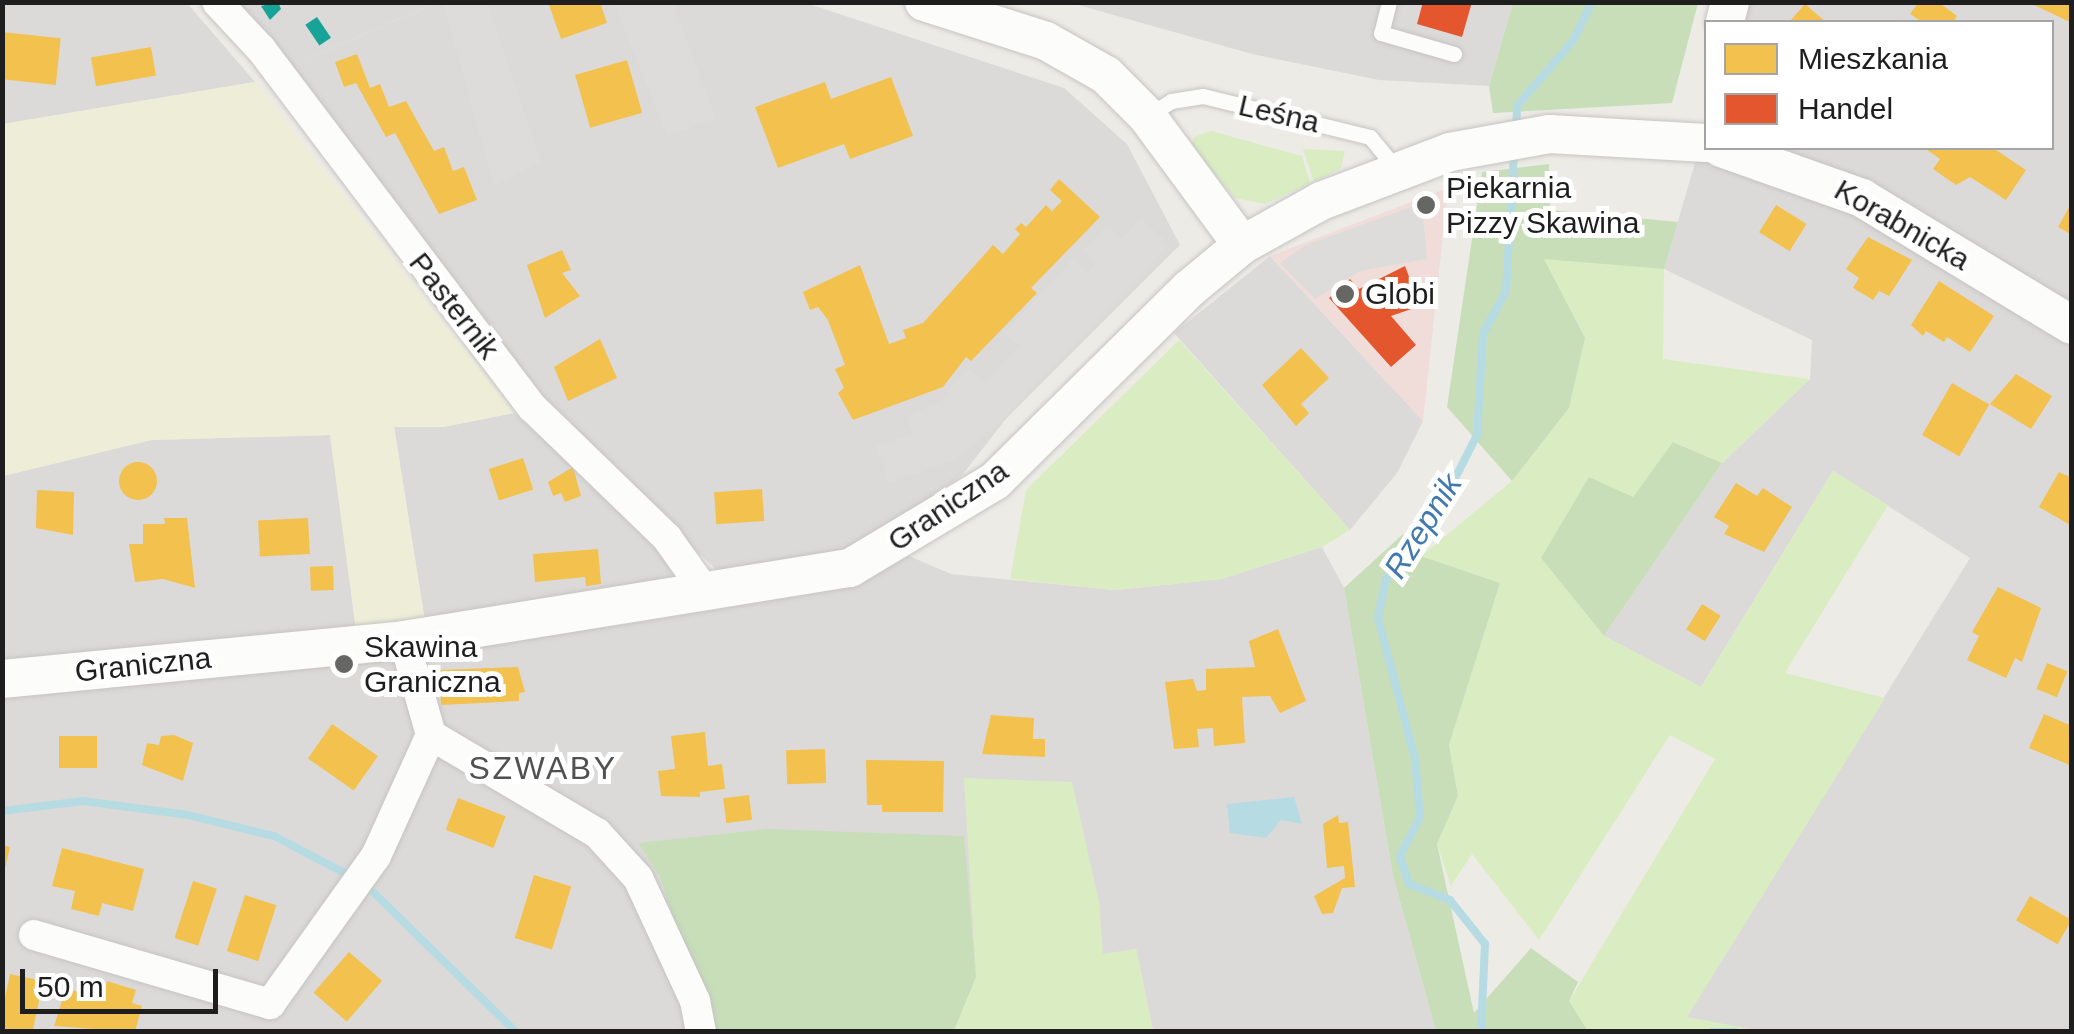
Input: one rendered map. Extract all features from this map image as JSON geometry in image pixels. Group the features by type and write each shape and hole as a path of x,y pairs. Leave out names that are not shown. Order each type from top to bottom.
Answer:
{"street":[{"name":"Pasternik","path":"218,2 261,49 533,408 667,538 707,594"},
{"path":"924,2 1082,58 1147,116 1242,245"},
{"name":"Korabnicka","path":"1398,171 1473,146 1549,134 1704,140"},
{"name":"Korabnicka","path":"1736,150 1862,198 2072,325"},
{"name":"Graniczna","path":"2,679 404,640 850,568 996,481 1189,289 1242,245 1321,201 1398,171"},
{"path":"34,935 270,1004 376,856 431,735 404,640"},
{"path":"431,735 550,802 621,855 653,904 701,1032"}],"lane":[{"path":"1389,2 1381,33 1454,54"},
{"name":"Leśna","path":"1147,116 1171,101 1204,96 1370,137 1398,171"}],"shaded area":[{"path":"3,3 187,3 255,82 3,124"},
{"path":"228,3 436,3 284,69"},
{"path":"436,3 806,3 1064,88 1127,144 1180,245 1005,420 963,474 886,533 843,553 723,576 539,403 284,69"},
{"path":"443,3 487,3 541,161 494,186"},
{"path":"614,3 673,3 716,118 667,136"},
{"path":"1071,3 1513,3 1489,86 1379,80 1252,54"},
{"path":"1741,3 2071,3 2071,1031 1761,1032 1686,1018 1970,558 1833,471 1701,687 1604,636 1722,463 1810,379 1812,340 1664,269 1704,132 1704,150 2054,150 2054,20 1737,20"},
{"path":"1448,188 1423,421 1270,256"},
{"path":"1422,203 1427,259 1360,271 1315,299 1280,263 1306,245"},
{"path":"1141,218 1169,245 992,430 955,460 889,483 876,446 913,434 907,417 940,401 968,369 987,382 1019,345 1003,334 1073,259 1088,273 1096,262 1083,251 1107,225 1122,239"},
{"path":"1270,256 1423,421 1397,473 1350,530 1174,333"},
{"path":"514,413 659,543 678,589 425,622 394,426 443,427"},
{"path":"331,435 356,630 3,668 3,476 151,440"},
{"path":"1322,547 1344,588 1393,876 1436,1031 1153,1031 1136,949 976,977 963,836 639,843 660,877 709,1031 3,1032 3,690 628,624 765,601 909,556 951,574 1115,590 1221,579"}],"green space":[{"path":"1513,3 1698,3 1672,103 1493,113 1489,86"},
{"path":"255,82 514,413 443,427 394,427 425,622 356,630 330,435 151,440 3,476 3,124"},
{"path":"1211,131 1302,156 1310,183 1265,204 1235,198 1191,147 1194,137"},
{"path":"1303,149 1345,151 1341,168 1314,182"},
{"path":"1549,164 1550,210 1678,222 1664,269 1544,259 1585,338 1569,408 1512,481 1447,407 1482,172"},
{"path":"1543,258 1664,269 1663,359 1810,379 1722,463 1674,442 1633,497 1541,558 1604,636 1701,687 1833,471 1888,505 1785,673 1885,698 1687,1017 1761,1031 1588,1031 1569,1001 1715,759 1670,735 1539,940 1472,854 1451,886 1437,844 1458,796 1449,745 1500,583 1421,556 1512,481 1569,408 1585,338"},
{"path":"1179,340 1350,530 1322,547 1221,579 1115,590 1010,579 1026,490"},
{"path":"1673,442 1722,463 1604,636 1541,558 1589,477 1633,497"},
{"path":"1403,534 1421,556 1500,583 1449,745 1458,796 1437,844 1474,1013 1531,948 1578,982 1569,1001 1588,1031 1436,1031 1393,876 1344,588"},
{"path":"964,778 1072,782 1099,902 1103,954 1136,949 1153,1031 954,1032 976,977"},
{"path":"768,829 964,836 976,977 954,1031 709,1031 660,877 638,843"}],"water":[{"path":"1294,797 1302,824 1281,820 1266,838 1230,833 1227,804"}],"building: Mieszkania":[{"path":"548,2 600,2 607,23 561,39"},
{"path":"1919,2 1938,2 1957,16 1954,20 1919,20 1910,14"},
{"path":"2028,2 2072,2 2072,23"},
{"path":"1805,4 1824,20 1791,20"},
{"path":"2,32 61,38 56,85 2,79"},
{"path":"151,47 156,76 96,86 91,58"},
{"path":"357,54 370,88 380,84 389,107 406,101 434,151 444,147 453,171 464,167 477,200 439,214 395,133 386,137 356,83 344,87 335,62"},
{"path":"627,60 642,113 590,128 575,75"},
{"path":"891,77 913,136 850,159 844,144 778,168 755,107 825,82 831,99"},
{"path":"1927,150 1996,150 2026,170 2006,200 1970,177 1956,185 1933,169 1940,159"},
{"path":"1059,179 1100,217 1031,288 1037,293 971,361 966,357 943,387 853,420 838,393 844,388 835,369 845,365 828,320 818,307 810,310 803,292 860,265 889,344 906,338 903,330 923,323 993,245 1003,254 1020,234 1015,229 1021,223 1026,227 1046,205 1052,211 1062,201 1050,190"},
{"path":"2072,202 2072,235 2058,227"},
{"path":"1776,205 1807,224 1790,251 1759,232"},
{"path":"1868,237 1912,260 1889,296 1879,291 1873,300 1853,288 1859,278 1846,269"},
{"path":"562,250 571,270 562,273 580,296 545,318 527,265"},
{"path":"1939,281 1994,316 1970,352 1947,337 1944,342 1926,331 1923,336 1911,325"},
{"path":"600,339 617,378 568,401 554,367"},
{"path":"1301,348 1329,378 1301,404 1309,413 1296,426 1262,385"},
{"path":"2016,374 2052,396 2031,429 1990,404"},
{"path":"1952,383 1989,404 1959,456 1922,435"},
{"path":"523,458 533,489 499,501 489,469"},
{"path":"138,462 151,468 157,481 151,494 138,500 125,494 119,481 125,468"},
{"path":"573,467 581,496 565,502 561,493 553,496 548,482"},
{"path":"2059,472 2072,478 2072,526 2039,507"},
{"path":"1736,483 1757,496 1763,488 1792,507 1764,552 1724,534 1729,526 1714,517"},
{"path":"762,489 764,521 716,524 714,492"},
{"path":"37,490 74,492 73,535 36,528"},
{"path":"164,518 187,518 195,588 163,579 135,582 129,544 143,544 143,524 165,524"},
{"path":"308,518 310,554 260,557 258,521"},
{"path":"598,549 601,584 586,586 585,577 535,582 533,554"},
{"path":"333,566 334,590 311,591 310,567"},
{"path":"1998,587 2041,608 2022,662 2015,658 2006,678 1967,660 1979,636 1972,632"},
{"path":"1702,604 1721,616 1705,641 1686,629"},
{"path":"1278,629 1306,701 1280,713 1270,696 1242,697 1245,743 1214,746 1213,728 1197,729 1199,747 1174,749 1165,682 1193,679 1197,691 1206,690 1206,669 1255,667 1249,641"},
{"path":"2047,663 2067,671 2057,697 2037,689"},
{"path":"518,667 525,692 519,693 519,701 441,705 439,670"},
{"path":"2044,714 2072,726 2072,766 2029,748"},
{"path":"991,715 1034,718 1033,739 1045,739 1045,757 982,754"},
{"path":"332,724 378,756 354,791 308,758"},
{"path":"705,732 708,766 722,764 725,789 700,792 700,797 661,796 658,771 675,769 671,736"},
{"path":"174,735 193,743 183,781 142,765 147,743 159,745 161,736"},
{"path":"59,736 97,736 97,768 59,768"},
{"path":"825,749 826,783 787,784 786,750"},
{"path":"866,760 944,761 943,812 882,812 882,805 867,805"},
{"path":"749,795 752,820 726,823 723,798"},
{"path":"458,798 506,816 493,848 446,830"},
{"path":"1338,815 1339,823 1348,822 1355,887 1342,888 1333,913 1322,914 1314,896 1345,878 1344,866 1327,868 1323,824"},
{"path":"2,845 10,847 4,873 2,872"},
{"path":"62,848 144,869 133,911 102,903 99,916 71,909 75,891 52,886"},
{"path":"534,875 571,886 552,950 515,938"},
{"path":"193,881 217,889 198,946 174,938"},
{"path":"245,895 276,905 258,961 227,951"},
{"path":"2030,896 2072,920 2058,944 2016,920"},
{"path":"349,952 382,981 347,1022 314,993"},
{"path":"10,974 43,981 32,1032 2,1028"},
{"path":"107,981 136,990 132,1003 142,1006 135,1032 54,1026 66,988 90,996 92,986 105,989"}],"building: Handel":[{"path":"1423,2 1472,2 1462,37 1417,24"},
{"path":"1405,266 1420,306 1391,316 1416,345 1391,367 1329,298 1350,279 1359,289"}],"building: Publiczne":[{"path":"278,2 281,9 270,20 261,6"},
{"path":"317,17 331,38 319,46 305,25"}],"waterway":[{"name":"Rzepnik","path":"1516,128 1517,106 1573,41 1592,2"},
{"name":"Rzepnik","path":"1481,1032 1485,944 1450,900 1409,884 1400,856 1420,817 1415,759 1378,618 1385,581 1442,504 1477,435 1483,334 1506,291 1514,152"},
{"path":"2,811 83,801 188,815 274,836 352,877"},
{"path":"366,885 516,1032"},
{"path":"1712,1032 1735,1032"}],"place":[{"name":"Piekarnia Pizzy Skawina","path":"1426,205"},
{"name":"Globi","path":"1345,294"},
{"name":"Skawina Graniczna","path":"344,664"}],"district":[{"name":"SZWABY","path":"543,768"}]}
